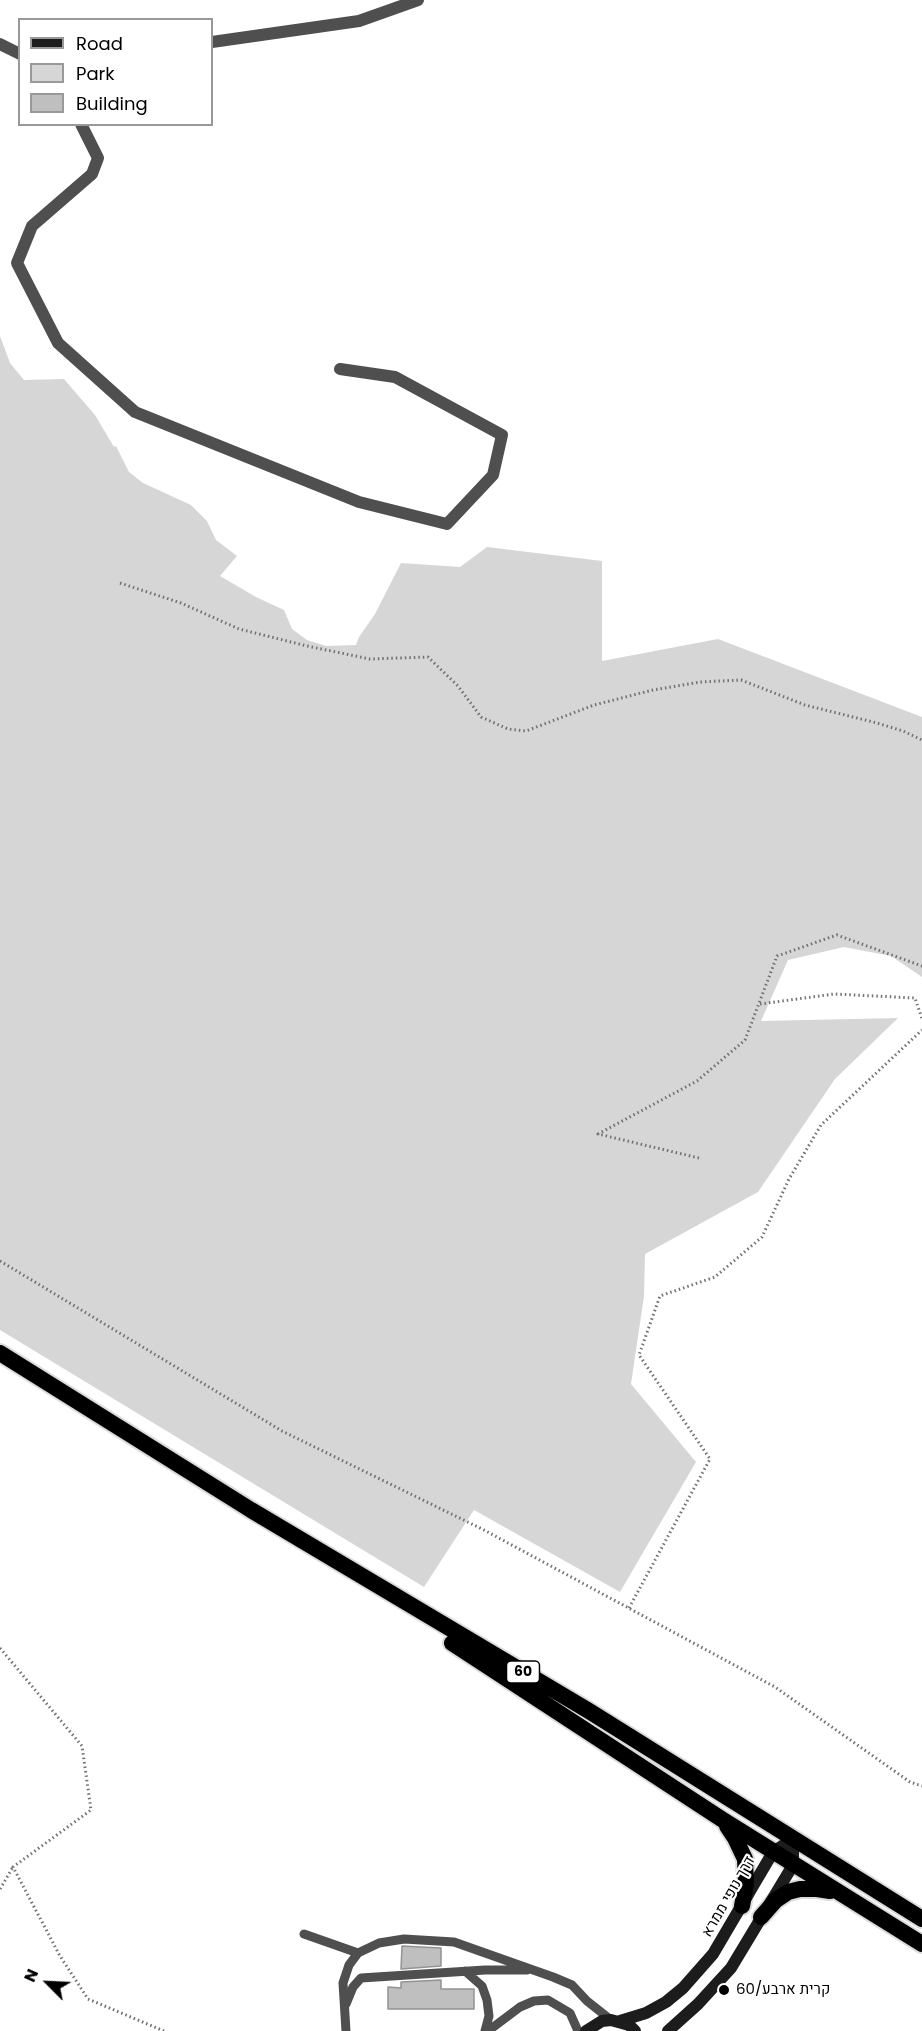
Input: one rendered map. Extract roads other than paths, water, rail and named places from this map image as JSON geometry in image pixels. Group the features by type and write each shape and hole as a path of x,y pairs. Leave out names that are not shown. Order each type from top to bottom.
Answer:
{"highway":[{"name":"60","path":"0,1353 251,1510 836,1893 922,1944"},
{"name":"60","path":"251,1510 589,1711 922,1919"},
{"path":"723,1820 745,1858 746,1884 742,1906"},
{"path":"761,1917 788,1892 817,1888 836,1893"}],"main road":[{"name":"דרך נופי ממרא","path":"586,2031 602,2021 646,2013 666,2002 682,1988 713,1954 773,1852 793,1839"},
{"path":"668,2031 698,2004 731,1968 793,1865 793,1839"},
{"path":"615,2020 629,2025 635,2031"}],"street":[{"path":"213,42 359,21 418,0"},
{"path":"0,44 18,53"},
{"path":"82,126 98,158 92,174 32,226 17,263 58,343 135,412 359,502 447,524 493,475 502,435 395,377 340,369"}],"lane":[{"path":"304,1934 358,1953"},
{"path":"346,2031 343,1983 349,1965 358,1953 379,1943 404,1939 454,1942 535,1970 572,1985 586,2001 615,2020"},
{"path":"351,2031 345,2006 353,1987 361,1978 465,1971 535,1970"},
{"path":"465,1971 483,1986 489,2016 487,2031"},
{"path":"487,2031 520,2007 534,2001 548,2000 570,2013 578,2031"}],"place":[{"name":"קרית ארבע/60","path":"724,1990"}]}
